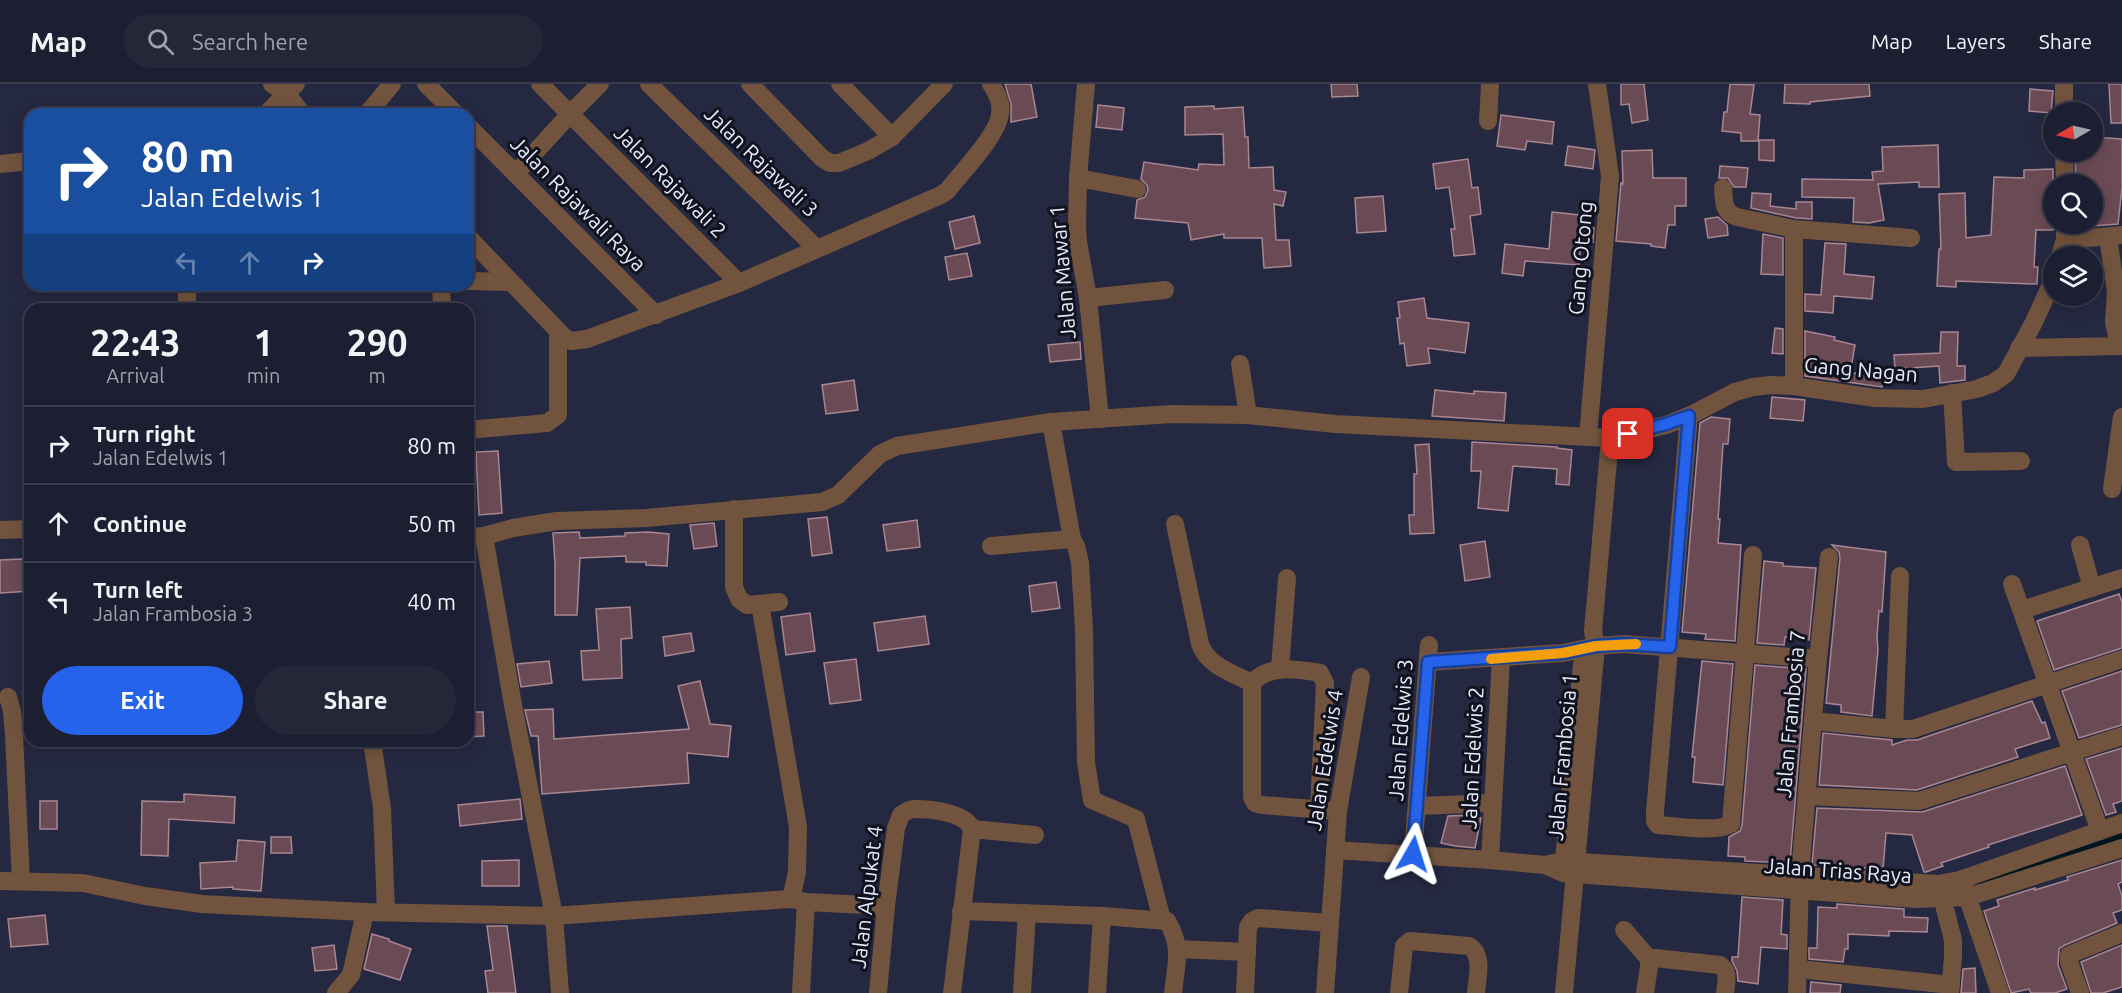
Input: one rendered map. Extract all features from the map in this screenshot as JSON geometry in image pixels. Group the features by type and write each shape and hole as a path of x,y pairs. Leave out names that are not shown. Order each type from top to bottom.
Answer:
{"street":[{"path":"372,108 392,84"},
{"path":"426,84 450,108"},
{"name":"Jalan Rajawali 2","path":"540,84 739,283"},
{"path":"516,173 600,84"},
{"name":"Jalan Rajawali 3","path":"649,84 816,248"},
{"path":"750,84 822,158 831,163 839,163 868,151 892,137 938,86"},
{"path":"840,84 892,137"},
{"path":"474,243 558,332 571,341 579,341 739,283 941,195 947,191 997,128 1001,113 1000,97 991,84"},
{"name":"Jalan Mawar 1","path":"1086,84 1078,178 1078,242 1088,298 1100,419"},
{"path":"1488,121 1490,84"},
{"name":"Gang Otong","path":"1588,436 1610,176 1597,84"},
{"path":"2064,84 2064,102"},
{"path":"270,108 285,87 298,108"},
{"name":"Jalan Rajawali Raya","path":"474,132 656,315"},
{"path":"0,164 24,162"},
{"path":"1078,178 1137,189"},
{"path":"1722,188 1726,210 1729,214 1794,229 1911,238"},
{"path":"1794,229 1794,386"},
{"path":"2019,348 2122,346 2114,322 2115,236 2063,240"},
{"path":"474,281 511,282"},
{"path":"1088,298 1165,290"},
{"name":"Gang Nagan","path":"476,537 557,521 646,518 822,502 838,495 880,454 897,446 1051,422 1172,414 1248,415 1335,424 1610,438 1689,416 1744,389 1771,385 1794,386 1875,398 1923,399 1977,389 1993,383 2006,374 2043,302"},
{"path":"474,429 547,423 558,415 558,332"},
{"path":"1240,364 1248,415"},
{"path":"1952,393 1956,462 2021,461"},
{"path":"1689,416 1655,820 1658,825 1713,828 1731,824 1753,555"},
{"path":"2112,489 2122,417"},
{"path":"1051,422 1072,539 1078,553 1082,593 1086,762 1092,800 1136,819 1162,920"},
{"name":"Jalan Frambosia 1","path":"1564,867 1591,642 1610,438"},
{"path":"734,509 734,587 739,599 747,605 779,602"},
{"path":"1175,524 1204,655 1218,666 1252,683"},
{"path":"0,530 24,529"},
{"path":"476,537 554,916 560,993"},
{"path":"991,546 1072,539"},
{"path":"2080,545 2092,588"},
{"name":"Jalan Frambosia 7","path":"1797,993 1800,883 1828,556"},
{"path":"1894,729 1900,576"},
{"path":"1280,669 1287,578"},
{"path":"2022,610 2122,578"},
{"path":"2012,584 2100,831"},
{"path":"760,604 798,827 801,993"},
{"path":"1501,658 1563,653 1591,642 1818,659"},
{"name":"Jalan Edelwis 3","path":"1413,854 1428,654 1501,658"},
{"name":"Jalan Edelwis 2","path":"1490,860 1501,658"},
{"path":"1813,721 1913,729 2122,659"},
{"path":"1319,810 1325,683 1320,673 1280,669 1259,675 1252,683 1251,789 1255,803 1319,810 1338,811"},
{"name":"Jalan Edelwis 4","path":"1335,850 1338,811 1361,677"},
{"path":"8,697 14,735 21,881"},
{"path":"1807,796 1919,801 2122,736"},
{"path":"373,747 382,808 386,912"},
{"path":"1418,806 1493,803"},
{"name":"Jalan Alpukat 4","path":"878,993 896,828 901,815 912,809 951,814 964,818 972,829"},
{"name":"Jalan Trias Raya","path":"1940,892 1960,880 2122,824"},
{"path":"952,993 972,829 1035,836"},
{"name":"Jalan Trias Raya","path":"1335,850 1940,892 1968,897 2122,848"},
{"path":"1324,993 1335,850"},
{"path":"1552,993 1564,867"},
{"path":"1564,867 1564,993"},
{"path":"1960,880 1968,897 2000,993"},
{"path":"0,881 84,884 154,898 202,904 365,912 554,916 681,905 798,901 886,906"},
{"path":"1799,969 1878,985 1951,989 1953,940 1940,892"},
{"path":"961,911 1102,916 1167,921 1175,935 1178,949 1173,993"},
{"path":"336,993 351,975 365,912"},
{"path":"1022,993 1027,913"},
{"path":"1097,993 1102,916"},
{"path":"1245,993 1248,927 1252,921 1258,918 1330,923"},
{"path":"1624,930 1650,960 1646,993"},
{"path":"2080,993 2069,962 2069,955 2122,933"},
{"path":"1399,993 1404,946 1410,940 1469,946 1475,950 1478,957 1476,993"},
{"path":"1178,949 1247,952"},
{"path":"1650,960 1655,958 1719,965 1725,968 1727,975 1725,993"}],"building":[{"path":"1005,84 1031,84 1037,117 1011,122 1011,104"},
{"path":"1331,84 1357,84 1358,96 1332,97"},
{"path":"1621,84 1644,84 1648,120 1632,123 1629,104 1621,105"},
{"path":"1730,84 1754,85 1750,114 1760,115 1758,141 1741,141 1741,133 1722,131"},
{"path":"1785,84 1869,84 1870,96 1810,102 1810,104 1784,103"},
{"path":"2109,84 2122,84 2122,123 2111,123"},
{"path":"2030,89 2053,91 2052,102 2043,102 2043,112 2029,111"},
{"path":"1098,105 1124,108 1122,130 1096,127"},
{"path":"1214,106 1214,109 1243,107 1245,137 1248,137 1249,168 1273,167 1274,190 1286,192 1283,206 1274,204 1276,240 1289,240 1291,266 1264,268 1262,238 1224,238 1224,234 1191,240 1188,223 1135,218 1137,200 1145,197 1148,190 1147,185 1141,179 1144,162 1198,170 1199,164 1224,165 1223,134 1185,135 1185,107"},
{"path":"1501,115 1554,122 1552,144 1527,141 1525,150 1497,146"},
{"path":"2103,138 2122,139 2122,188 2118,224 2103,225 2103,174 2076,174 2075,162 2103,162"},
{"path":"1759,140 1774,140 1774,161 1759,160"},
{"path":"1938,145 1939,187 1919,187 1919,182 1878,184 1884,220 1869,223 1853,222 1854,198 1802,197 1802,179 1873,180 1872,172 1883,171 1882,147"},
{"path":"1568,146 1595,150 1593,169 1565,165"},
{"path":"1652,150 1653,178 1686,178 1686,206 1675,206 1675,225 1668,225 1665,248 1651,246 1651,244 1616,241 1621,183 1623,184 1622,151"},
{"path":"1468,159 1472,188 1478,187 1481,214 1470,216 1475,254 1454,256 1451,229 1455,229 1449,187 1436,189 1433,164"},
{"path":"1720,166 1748,168 1746,187 1734,187 1728,178 1719,178"},
{"path":"2053,169 2053,174 2043,174 2043,230 2036,230 2034,267 2038,267 2037,284 1956,281 1956,287 1937,286 1939,249 1941,249 1939,194 1965,193 1966,238 1991,235 1994,177 2024,178 2024,170"},
{"path":"1752,193 1771,194 1770,206 1796,209 1796,202 1812,202 1812,219 1796,218 1751,208"},
{"path":"1383,196 1386,231 1357,233 1355,198"},
{"path":"1552,212 1589,216 1588,227 1594,228 1593,242 1581,240 1579,265 1525,261 1523,276 1502,273 1505,244 1549,249"},
{"path":"974,216 980,243 955,249 949,222"},
{"path":"1718,217 1727,225 1728,235 1708,238 1705,219"},
{"path":"1763,234 1783,238 1783,275 1761,274"},
{"path":"1825,243 1846,244 1844,274 1874,277 1872,299 1834,296 1833,313 1805,311 1805,294 1821,295"},
{"path":"967,253 972,276 949,280 945,257"},
{"path":"1424,298 1427,318 1469,323 1465,353 1428,348 1430,363 1407,366 1404,343 1400,344 1398,302"},
{"path":"1775,328 1783,329 1783,354 1772,353"},
{"path":"1805,331 1835,337 1834,340 1855,345 1850,373 1883,374 1882,387 1805,376"},
{"path":"1941,332 1958,332 1957,366 1965,366 1965,380 1940,383 1939,366 1895,369 1894,355 1940,353"},
{"path":"1080,342 1081,359 1050,362 1048,345"},
{"path":"854,380 858,410 826,414 822,385"},
{"path":"1435,390 1474,394 1474,391 1506,393 1504,421 1432,416"},
{"path":"1772,397 1805,400 1803,421 1770,418"},
{"path":"1711,417 1730,419 1728,444 1723,444 1718,543 1741,545 1735,641 1705,639 1706,634 1682,632 1700,423"},
{"path":"1472,442 1572,450 1569,485 1556,484 1557,469 1513,466 1508,511 1478,508 1481,471 1471,471"},
{"path":"1429,444 1434,533 1410,534 1409,515 1414,515 1414,474 1417,474 1415,445"},
{"path":"498,451 502,513 479,515 476,452"},
{"path":"827,517 832,553 812,556 808,519"},
{"path":"917,520 920,547 887,551 883,525"},
{"path":"714,523 717,546 694,549 690,525"},
{"path":"579,532 580,538 625,536 625,533 669,534 667,566 646,565 646,562 626,562 626,556 580,558 577,615 555,615 553,533"},
{"path":"1485,541 1490,577 1465,581 1460,545"},
{"path":"1832,545 1886,552 1882,612 1879,611 1872,716 1841,712 1841,705 1826,703 1840,558 1839,552"},
{"path":"23,559 24,591 0,593 0,560"},
{"path":"1764,561 1783,563 1783,566 1816,568 1809,640 1785,637 1784,645 1757,643"},
{"path":"1056,582 1060,608 1032,612 1029,586"},
{"path":"2119,594 2122,602 2122,648 2054,670 2037,621"},
{"path":"630,607 632,638 621,639 622,678 583,680 581,651 599,650 596,609"},
{"path":"810,613 815,651 786,655 781,617"},
{"path":"925,616 929,644 878,651 874,623"},
{"path":"691,633 694,651 665,656 663,637"},
{"path":"856,659 861,700 830,704 824,663"},
{"path":"549,661 552,683 521,687 517,664"},
{"path":"1702,661 1733,664 1723,785 1693,782 1695,757 1692,757"},
{"path":"1755,665 1806,669 1790,863 1745,861 1745,857 1728,856 1729,837 1740,831 1742,825"},
{"path":"2122,671 2122,725 2079,738 2062,691"},
{"path":"700,681 710,724 731,726 728,757 687,753 689,783 542,794 538,736 531,736 525,710 553,709 554,739 689,729 678,686"},
{"path":"2032,701 2042,723 2045,722 2050,738 2015,749 2018,757 1917,790 1819,785 1823,733 1892,740 1892,745 1907,740 1917,740"},
{"path":"474,712 483,712 484,736 474,737"},
{"path":"2122,748 2122,801 2113,804 2116,812 2106,815 2086,759"},
{"path":"2065,766 2082,815 1988,845 1989,847 1941,863 1943,866 1926,872 1924,872 1912,835 1886,833 1883,869 1812,865 1817,808 1922,812"},
{"path":"184,794 235,797 234,823 169,819 168,856 141,855 142,801 184,802"},
{"path":"520,799 522,819 460,826 458,805"},
{"path":"40,801 57,801 57,829 40,829"},
{"path":"1472,815 1481,818 1475,848 1441,843 1448,816"},
{"path":"271,837 291,837 292,853 271,853"},
{"path":"238,840 265,842 261,891 233,889 233,887 201,889 200,863 236,861"},
{"path":"519,860 519,886 482,886 482,861"},
{"path":"2122,860 2122,882 2118,884 2122,896 2122,910 2113,913 2117,923 2059,949 2058,965 2067,989 2055,993 2031,993 2029,989 2011,993 1984,911 1999,906 1997,900 2068,880 2067,877"},
{"path":"1742,897 1783,900 1781,934 1787,935 1787,949 1761,947 1758,984 1738,981 1737,971 1732,961 1732,957 1738,957"},
{"path":"1837,904 1904,909 1904,917 1928,918 1927,932 1889,931 1889,936 1848,934 1848,949 1845,949 1843,962 1809,959 1809,948 1817,948 1818,907 1837,908"},
{"path":"45,915 48,944 11,947 8,919"},
{"path":"487,926 507,926 516,993 488,993 485,971 493,970"},
{"path":"372,934 411,949 400,980 364,969"},
{"path":"334,945 337,969 315,971 312,948"},
{"path":"2122,945 2122,987 2103,993 2091,993 2081,962"},
{"path":"1975,968 1976,993 1961,993 1963,969"},
{"path":"1811,982 1841,985 1840,993 1810,993"}],"waterway":[{"path":"1979,882 1996,879 2122,836"}],"slow traffic":[{"path":"1491,659 1563,653 1596,646 1636,644"}],"route":[{"path":"1413,854 1428,662 1563,653 1596,646 1624,644 1670,647 1689,416 1628,434"}]}
